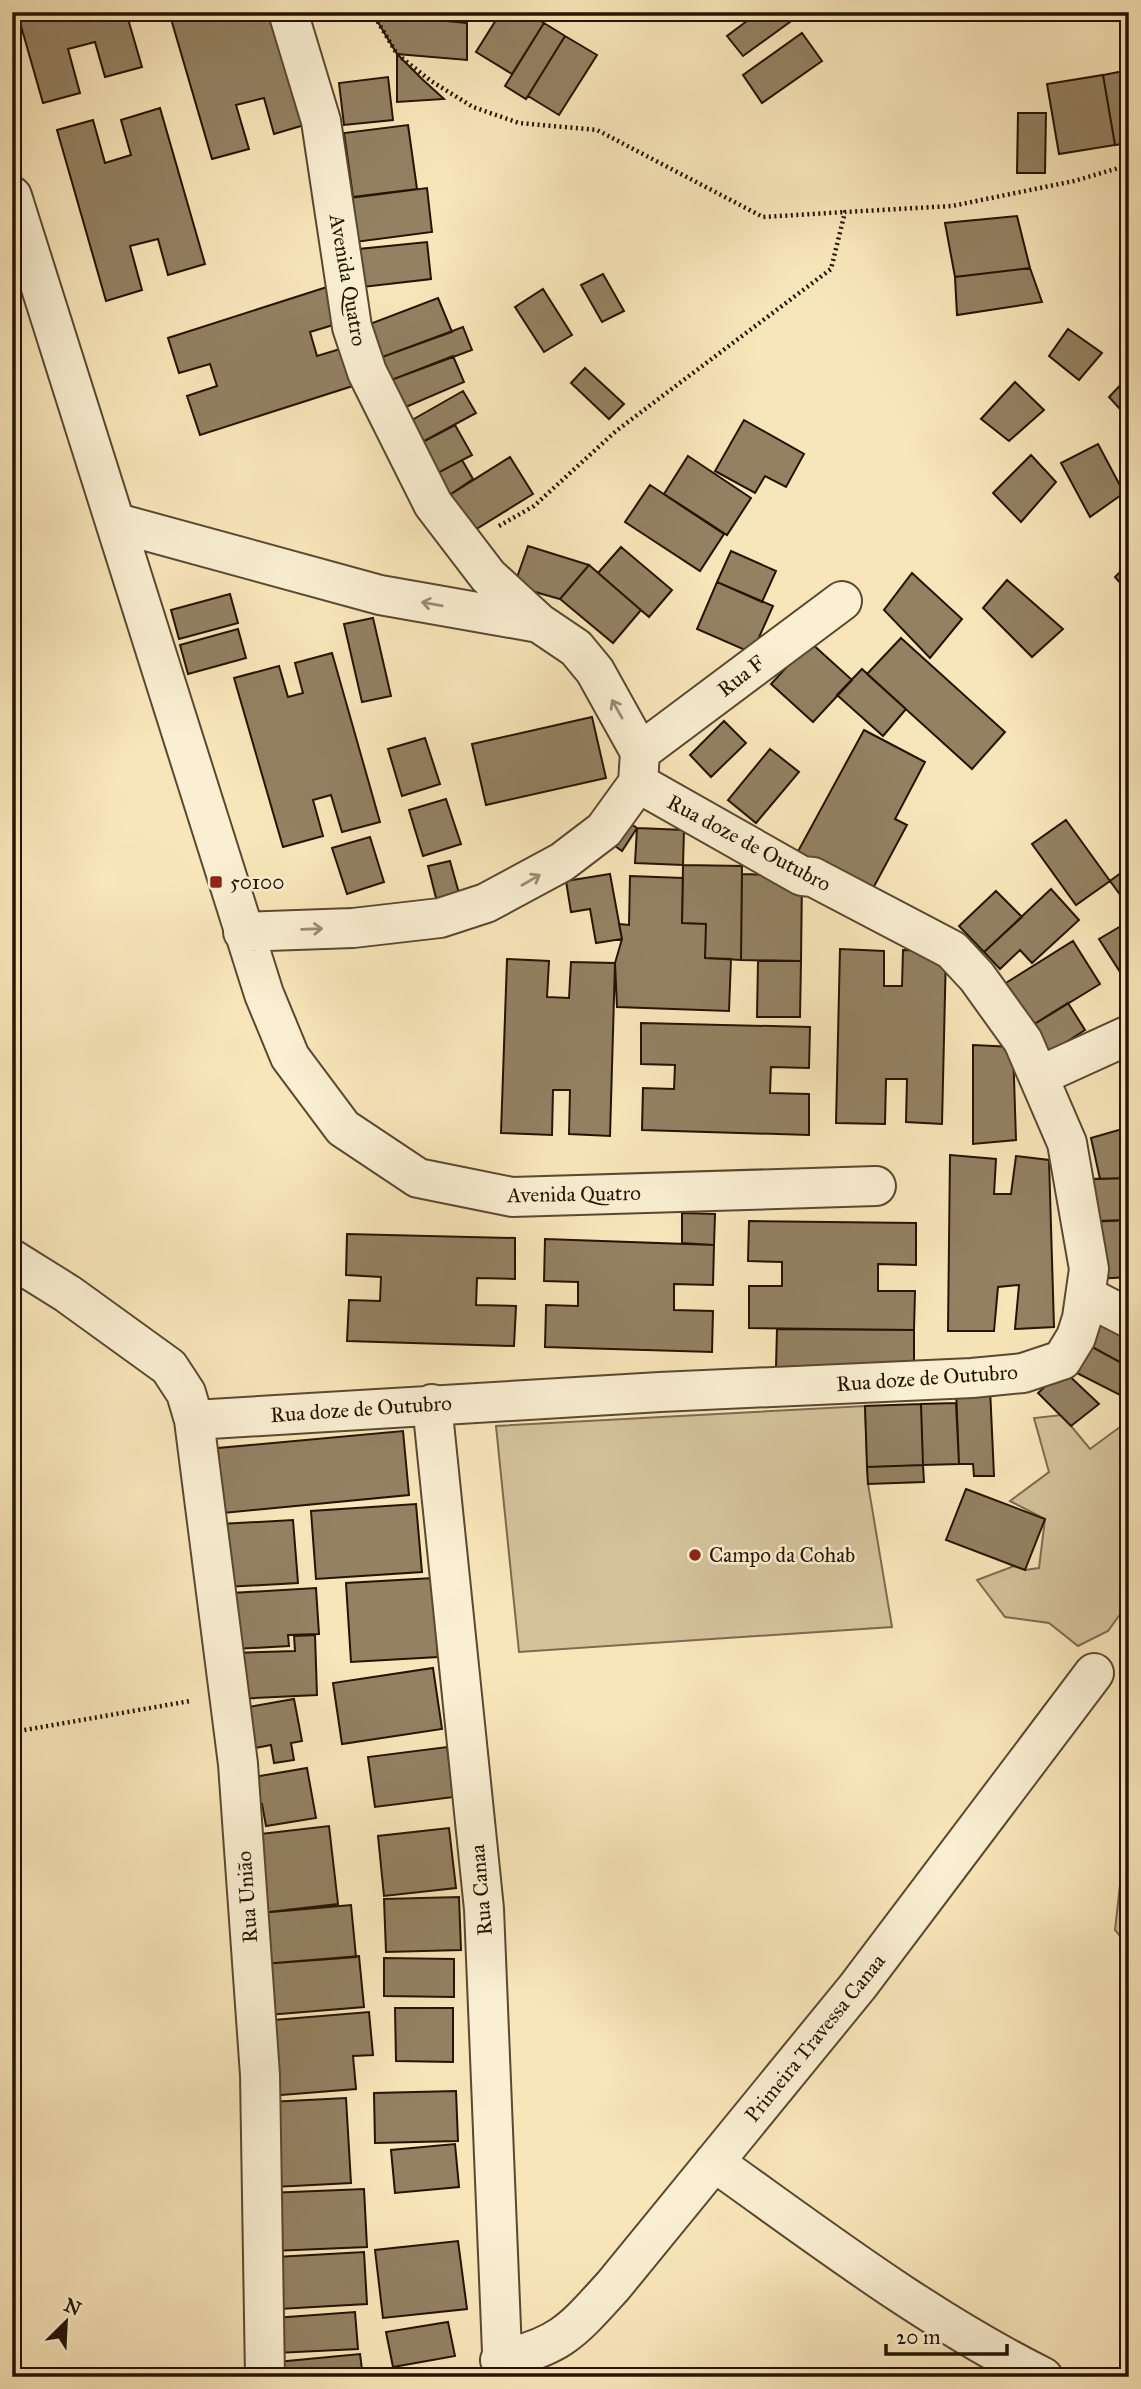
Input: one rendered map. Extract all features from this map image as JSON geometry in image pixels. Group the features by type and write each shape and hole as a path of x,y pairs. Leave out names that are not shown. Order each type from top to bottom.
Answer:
{"street":[{"name":"Avenida Quatro","path":"288,12 321,121 352,327 367,372 433,504 488,576 539,623 576,648 595,671 639,768"},
{"name":"Avenida Quatro","path":"12,196 117,523 243,932 290,1057 343,1128 418,1178 512,1198 876,1186"},
{"name":"Avenida Quatro","path":"117,523 380,595 539,623"},
{"name":"Rua F","path":"639,768 842,601"},
{"path":"243,932 353,928 440,918 486,903 562,862 604,830 639,768"},
{"name":"Rua doze de Outubro","path":"194,1420 432,1404 972,1378 1023,1373 1062,1360 1076,1337 1088,1297 1089,1269 1067,1143 1023,1041 1005,1015 952,950 813,877 802,876 639,768"},
{"path":"1039,1076 1129,1035"},
{"name":"Rua União","path":"12,1259 68,1294 169,1367 187,1393 194,1420 238,1764 260,2075 265,2377"},
{"path":"1088,1297 1129,1318"},
{"name":"Rua Canaa","path":"432,1404 484,1909 502,2368"},
{"name":"Primeira Travessa Canaa","path":"502,2368 571,2332 655,2238 874,1965 1094,1673"},
{"path":"714,2162 869,2273 986,2349 1043,2377"}],"path":[{"path":"372,12 397,54 431,81 473,107 519,122 597,130 763,217 952,206 1074,181 1129,165"},
{"path":"465,547 534,506 616,431 831,269 845,212"},
{"path":"19,1731 229,1694"}],"shaded area":[{"name":"Campo da Cohab","path":"865,1406 868,1484 892,1627 519,1652 496,1426"},
{"path":"1062,1415 1090,1449 1124,1424 1129,1430 1129,1602 1108,1631 1078,1646 1049,1623 1005,1617 977,1580 1014,1566 1025,1570 1039,1568 1045,1519 1010,1501 1049,1472 1034,1418"},
{"path":"1126,1831 1129,1832 1129,1947 1115,1930"}],"building":[{"path":"17,12 126,12 142,67 105,77 95,42 68,49 80,93 43,103"},
{"path":"169,12 209,12 211,21 237,12 279,12 311,123 274,134 264,98 236,105 249,149 212,159"},
{"path":"501,12 527,12 544,23 512,74 476,52"},
{"path":"759,12 789,12 794,19 743,56 727,36"},
{"path":"373,14 467,23 467,60 397,54"},
{"path":"544,23 565,36 526,99 505,86"},
{"path":"802,33 822,61 762,103 743,75"},
{"path":"565,36 597,55 559,115 528,96"},
{"path":"397,54 422,79 444,99 397,102"},
{"path":"1129,70 1129,143 1115,145 1103,75"},
{"path":"1103,75 1115,145 1059,154 1047,84"},
{"path":"388,77 393,120 344,125 339,83"},
{"path":"160,108 205,264 168,275 158,239 130,246 142,290 106,301 57,130 93,120 105,163 131,155 121,120"},
{"path":"1018,113 1046,113 1045,173 1017,173"},
{"path":"408,125 417,189 353,197 344,133"},
{"path":"427,188 432,232 348,243 342,199"},
{"path":"1017,216 1030,268 955,277 945,223"},
{"path":"427,242 431,279 363,287 359,249"},
{"path":"1030,268 1042,302 957,315 955,277"},
{"path":"603,274 624,311 602,322 581,285"},
{"path":"330,286 343,322 310,332 317,356 350,346 362,383 200,435 187,396 217,386 210,364 179,373 168,338"},
{"path":"543,289 572,335 544,352 515,307"},
{"path":"438,298 452,332 374,360 362,327"},
{"path":"463,327 472,350 386,382 374,360"},
{"path":"1068,329 1102,353 1079,380 1049,356"},
{"path":"453,356 464,382 399,410 386,382"},
{"path":"585,368 624,404 609,419 571,383"},
{"path":"1129,376 1129,419 1109,397"},
{"path":"1015,382 1044,410 1009,441 981,419"},
{"path":"463,391 476,413 417,445 405,424"},
{"path":"744,420 804,454 786,487 765,476 755,493 715,471"},
{"path":"455,425 472,455 434,475 417,445"},
{"path":"1098,444 1124,493 1090,517 1061,463"},
{"path":"1031,455 1056,482 1021,522 993,493"},
{"path":"688,456 751,498 727,535 664,494"},
{"path":"510,457 533,494 465,536 448,496"},
{"path":"462,460 473,479 448,496 434,475"},
{"path":"650,485 724,534 700,571 625,522"},
{"path":"528,546 589,565 560,599 514,586"},
{"path":"621,547 672,590 649,617 598,573"},
{"path":"731,551 776,571 762,602 717,582"},
{"path":"1129,563 1129,593 1115,577"},
{"path":"589,565 641,610 613,643 560,599"},
{"path":"912,573 962,619 930,658 884,610"},
{"path":"1007,580 1063,629 1032,657 983,608"},
{"path":"717,582 773,606 752,653 697,629"},
{"path":"230,594 238,623 179,639 171,610"},
{"path":"373,618 391,696 362,702 344,624"},
{"path":"238,629 246,658 188,674 180,645"},
{"path":"901,638 1005,732 972,769 867,674"},
{"path":"810,642 852,680 813,722 771,684"},
{"path":"332,653 380,822 342,832 331,795 313,800 323,836 283,847 234,678 279,666 288,697 303,693 295,663"},
{"path":"862,669 906,709 883,736 837,695"},
{"path":"592,717 606,778 486,805 472,744"},
{"path":"724,721 746,743 711,777 690,755"},
{"path":"864,730 925,762 895,819 907,825 870,894 796,855"},
{"path":"425,738 440,784 402,796 388,749"},
{"path":"770,749 799,772 756,823 728,800"},
{"path":"446,799 461,844 423,856 409,810"},
{"path":"622,818 637,828 622,851 607,840"},
{"path":"1066,820 1110,881 1076,905 1032,844"},
{"path":"637,828 684,830 683,865 635,863"},
{"path":"370,837 384,882 347,894 332,848"},
{"path":"450,861 462,904 439,910 428,866"},
{"path":"683,865 742,866 741,960 705,958 706,924 682,923"},
{"path":"1129,867 1129,903 1127,904 1110,881"},
{"path":"610,874 622,939 596,943 590,909 571,912 566,881"},
{"path":"742,874 802,876 801,961 741,960"},
{"path":"630,876 683,878 682,923 706,924 705,958 731,959 729,1011 617,1007 615,963 622,939 619,924 629,925"},
{"path":"1051,889 1079,920 1032,963 1020,950 1000,969 984,952"},
{"path":"996,891 1022,917 984,952 959,926"},
{"path":"1126,923 1129,928 1129,986 1099,939"},
{"path":"1073,941 1100,984 1028,1028 1001,986"},
{"path":"840,949 884,951 884,986 902,986 903,950 946,951 942,1124 906,1122 907,1079 886,1079 885,1124 836,1123"},
{"path":"507,959 549,961 547,997 569,998 571,962 615,963 610,1136 569,1134 570,1090 553,1090 552,1135 501,1133"},
{"path":"758,961 801,961 800,1017 757,1017"},
{"path":"1068,1003 1085,1030 1046,1055 1028,1028"},
{"path":"641,1023 810,1027 809,1068 771,1067 770,1093 809,1094 809,1135 642,1130 643,1088 674,1089 675,1065 641,1064"},
{"path":"973,1045 1013,1047 1016,1140 973,1144"},
{"path":"1129,1127 1129,1178 1100,1179 1091,1138"},
{"path":"950,1155 996,1159 994,1194 1011,1194 1016,1156 1049,1160 1054,1327 1015,1329 1019,1285 998,1287 994,1331 948,1331"},
{"path":"1129,1178 1129,1220 1091,1222 1088,1179"},
{"path":"682,1213 715,1214 714,1245 682,1243"},
{"path":"1129,1220 1129,1277 1096,1279 1094,1221"},
{"path":"749,1221 916,1223 916,1265 878,1264 878,1291 915,1291 914,1330 749,1328 749,1286 782,1286 782,1262 748,1261"},
{"path":"347,1234 515,1238 515,1279 477,1278 476,1305 516,1306 514,1346 347,1341 349,1300 380,1301 381,1277 346,1275"},
{"path":"545,1239 714,1245 713,1285 674,1284 674,1310 713,1311 712,1352 545,1347 546,1305 578,1306 578,1282 544,1281"},
{"path":"1096,1318 1129,1335 1129,1367 1083,1342"},
{"path":"777,1329 914,1330 914,1368 776,1367"},
{"path":"1083,1342 1129,1367 1129,1383 1122,1396 1069,1369"},
{"path":"1063,1370 1099,1404 1071,1426 1038,1393"},
{"path":"990,1388 994,1476 974,1476 973,1464 959,1464 956,1389"},
{"path":"956,1403 959,1464 923,1465 921,1404"},
{"path":"921,1404 923,1465 867,1467 865,1406"},
{"path":"403,1431 409,1495 213,1514 207,1449"},
{"path":"923,1465 924,1482 868,1484 867,1467"},
{"path":"966,1489 1045,1519 1025,1570 946,1540"},
{"path":"416,1504 422,1572 316,1579 311,1511"},
{"path":"293,1520 298,1583 225,1587 220,1524"},
{"path":"433,1578 438,1657 351,1662 346,1583"},
{"path":"316,1588 319,1634 288,1635 289,1646 235,1649 232,1593"},
{"path":"315,1635 317,1695 236,1699 234,1653 295,1651 294,1636"},
{"path":"433,1668 442,1729 342,1744 333,1683"},
{"path":"294,1699 302,1741 291,1743 294,1760 274,1763 271,1745 250,1749 243,1708"},
{"path":"447,1747 454,1797 375,1807 368,1757"},
{"path":"307,1768 316,1818 266,1826 262,1804 254,1806 248,1778"},
{"path":"329,1826 338,1904 260,1913 251,1835"},
{"path":"449,1828 456,1888 384,1896 378,1836"},
{"path":"459,1897 461,1950 386,1952 384,1899"},
{"path":"351,1905 356,1957 264,1964 260,1913"},
{"path":"359,1956 364,2007 268,2015 264,1964"},
{"path":"384,1958 454,1959 454,1997 384,1996"},
{"path":"395,2008 453,2008 453,2062 396,2061"},
{"path":"369,2012 373,2055 353,2056 356,2089 269,2096 262,2021"},
{"path":"456,2091 458,2141 375,2143 374,2093"},
{"path":"346,2098 351,2183 274,2187 269,2102"},
{"path":"455,2144 459,2187 395,2193 391,2150"},
{"path":"364,2189 367,2247 272,2251 268,2193"},
{"path":"458,2241 467,2309 383,2318 375,2250"},
{"path":"364,2252 367,2304 279,2309 276,2257"},
{"path":"355,2312 358,2349 276,2353 274,2318"},
{"path":"448,2322 455,2356 393,2367 386,2332"},
{"path":"360,2354 363,2377 278,2377 277,2362"}],"place":[{"name":"50100","path":"216,882"},
{"name":"Campo da Cohab","path":"695,1555"}]}
